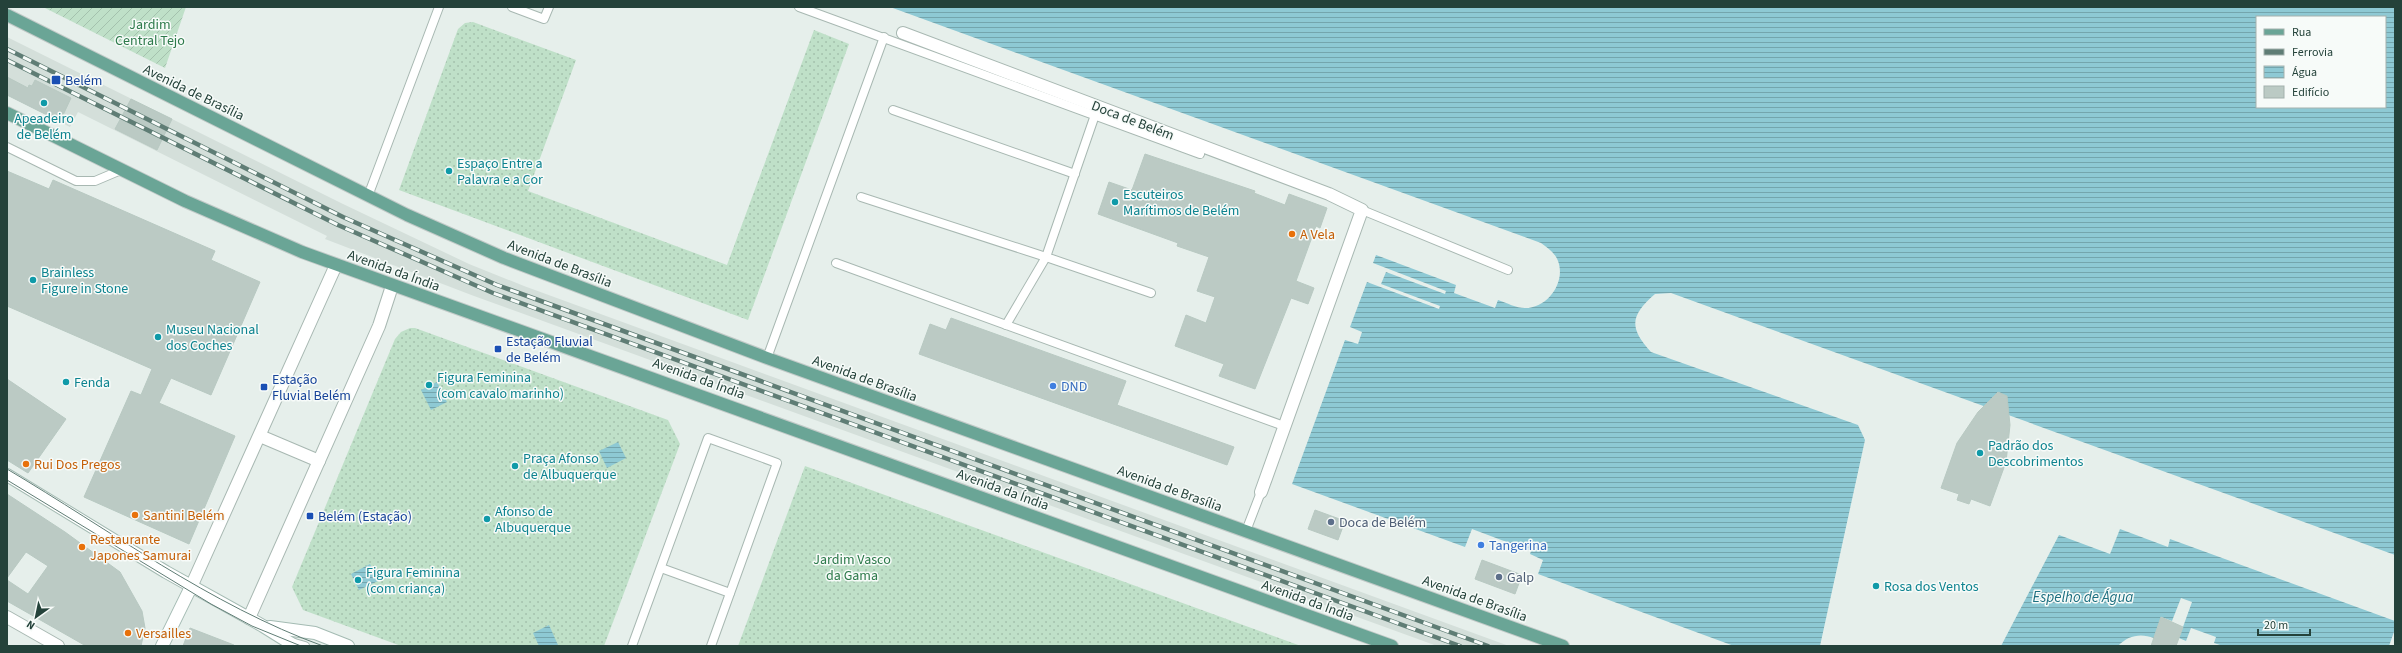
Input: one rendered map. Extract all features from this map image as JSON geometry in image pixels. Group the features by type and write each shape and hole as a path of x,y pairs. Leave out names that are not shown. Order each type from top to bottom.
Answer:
{"main road":[{"name":"Avenida de Brasília","path":"7,15 368,196 504,258 767,358 1563,646"},
{"name":"Avenida da Índia","path":"7,113 121,170 225,219 336,265 657,379 1392,646"}],"street":[{"name":"Doca de Belém","path":"903,33 1329,194 1362,210"},
{"path":"1260,492 1362,210"},
{"path":"162,646 191,587 260,436 336,265"},
{"path":"249,618 379,326 392,286"},
{"path":"260,436 319,461"},
{"path":"7,475 191,587 249,618 292,644"},
{"path":"7,617 58,646"},
{"path":"263,626 314,633 348,646"}],"lane":[{"path":"368,196 439,7"},
{"path":"512,7 544,19 549,7"},
{"name":"Doca de Belém","path":"799,7 1200,154"},
{"path":"767,358 884,37"},
{"path":"893,110 1074,174"},
{"path":"1006,325 1046,257 1095,115"},
{"path":"7,147 76,181 95,181 121,170"},
{"path":"861,197 1151,293"},
{"name":"Doca de Belém","path":"1362,210 1508,270"},
{"path":"836,263 1284,426"},
{"path":"632,646 708,438 777,463 711,646"},
{"path":"1246,531 1260,492"},
{"path":"661,568 730,594"},
{"path":"292,644 305,646"}],"shaded area":[{"path":"7,37 343,204 469,264 524,286 1509,646 1437,646 474,296 325,239 327,236 78,112 70,127 7,95"}],"green space":[{"name":"Jardim Central Tejo","path":"43,7 186,7 165,68"},
{"path":"473,22 576,60 528,191 727,265 814,30 849,44 748,320 399,190 458,29 465,23"},
{"path":"410,328 415,328 668,420 680,444 604,646 401,646 303,610 292,587 395,339 401,332"},
{"name":"Jardim Vasco da Gama","path":"805,466 1301,646 738,646"}],"water":[{"path":"890,7 2395,7 2395,555 1671,293 1655,294 1641,308 1637,315 1635,322 1636,328 1651,352 1858,425 1865,440 1820,646 1734,646 1538,574 1543,560 1530,554 1531,551 1472,529 1465,547 1292,484 1345,340 1358,344 1362,332 1350,327 1367,282 1439,309 1440,306 1381,284 1386,272 1445,294 1446,291 1373,263 1376,255 1456,285 1454,293 1495,308 1498,300 1525,308 1541,304 1548,299 1557,285 1560,269 1557,258 1541,243"},
{"path":"437,382 447,402 431,410 421,390"},
{"path":"618,442 626,458 607,468 599,451"},
{"name":"Espelho de Água","path":"2120,529 2168,547 2170,539 2395,621 2395,629 2389,646 2223,646 2214,643 2216,637 2191,628 2186,641 2179,638 2192,602 2181,598 2172,621 2161,617 2154,638 2140,635 2130,637 2118,646 2001,646 2059,535 2110,554"},
{"path":"370,564 378,581 359,590 351,574"},
{"path":"549,625 558,645 539,646 533,633"}],"building":[{"path":"7,77 28,88 29,85 32,86 35,80 71,98 63,115 58,113 55,119 7,95"},
{"path":"131,99 172,119 157,150 115,129"},
{"path":"1145,154 1255,191 1254,193 1285,205 1289,194 1327,208 1320,228 1316,226 1296,281 1314,288 1308,304 1291,298 1255,389 1219,376 1224,364 1175,346 1186,315 1206,323 1215,297 1197,291 1209,257 1177,246 1178,243 1098,214 1109,182 1132,190"},
{"name":"Museu Nacional dos Coches","path":"7,171 49,189 53,180 215,251 211,260 260,282 211,395 171,378 159,403 235,436 189,544 84,497 131,391 141,395 152,369 7,306"},
{"path":"951,318 1126,381 1117,405 1234,447 1227,465 919,354 930,324 946,330"},
{"path":"7,379 66,419 28,473 7,460"},
{"name":"Padrão dos Descobrimentos","path":"1998,392 2007,396 2010,425 2006,462 1990,506 1971,499 1969,504 1957,500 1959,494 1941,488 1957,443 1978,412"},
{"path":"7,494 65,532 120,572 142,611 145,628 141,646 86,646 7,601 7,580 28,594 48,566 26,552 7,578"},
{"path":"1315,510 1345,521 1338,540 1308,529"},
{"name":"Galp","path":"1482,560 1522,575 1515,594 1475,579"},
{"path":"2161,617 2183,627 2176,646 2151,646"},
{"path":"190,628 234,645 234,646 183,646"}],"tram line":[{"path":"7,469 161,565 240,610 323,646"},
{"path":"7,480 211,604 252,626 301,646"}],"railway":[{"path":"7,49 343,217 497,285 1488,646"},
{"path":"7,60 338,225 493,293 1460,646"}],"place":[{"name":"Belém","path":"56,80"},
{"name":"Apeadeiro de Belém","path":"44,103"},
{"name":"Espaço Entre a Palavra e a Cor","path":"449,171"},
{"name":"Escuteiros Marítimos de Belém","path":"1115,202"},
{"name":"A Vela","path":"1292,234"},
{"name":"Brainless Figure in Stone","path":"33,280"},
{"name":"Museu Nacional dos Coches","path":"158,337"},
{"name":"Estação Fluvial de Belém","path":"498,349"},
{"name":"Fenda","path":"66,382"},
{"name":"Figura Feminina (com cavalo marinho)","path":"429,385"},
{"name":"DND","path":"1053,386"},
{"name":"Estação Fluvial Belém","path":"264,387"},
{"name":"Padrão dos Descobrimentos","path":"1980,453"},
{"name":"Rui Dos Pregos","path":"26,464"},
{"name":"Praça Afonso de Albuquerque","path":"515,466"},
{"name":"Santini Belém","path":"135,515"},
{"name":"Belém (Estação)","path":"310,516"},
{"name":"Afonso de Albuquerque","path":"487,519"},
{"name":"Doca de Belém","path":"1331,522"},
{"name":"Tangerina","path":"1481,545"},
{"name":"Restaurante Japones Samurai","path":"82,547"},
{"name":"Galp","path":"1499,577"},
{"name":"Figura Feminina (com criança)","path":"358,580"},
{"name":"Rosa dos Ventos","path":"1876,586"},
{"name":"Versailles","path":"128,633"}]}
